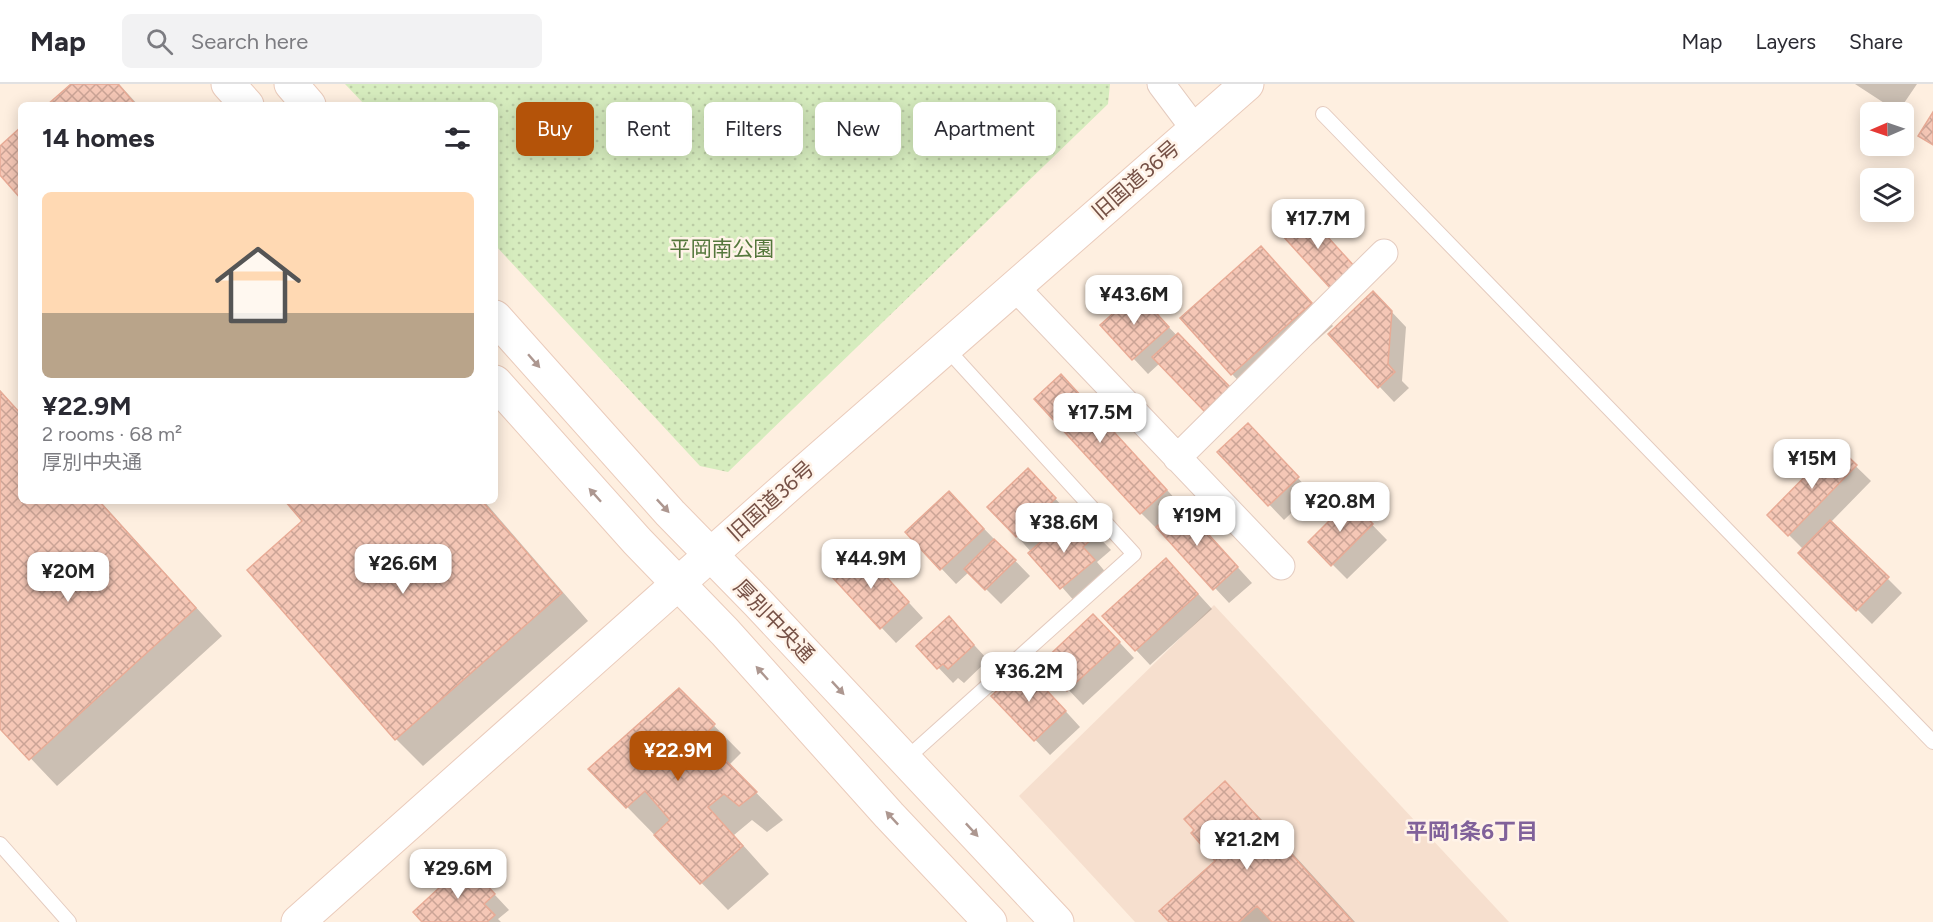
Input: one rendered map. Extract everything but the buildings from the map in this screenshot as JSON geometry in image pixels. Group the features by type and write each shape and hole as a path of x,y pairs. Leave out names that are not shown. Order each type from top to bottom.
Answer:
{"main road":[{"path":"228,84 244,102"},
{"path":"291,84 306,102"},
{"name":"旧国道36号","path":"298,922 710,555 947,349 1194,128 1247,84"},
{"name":"厚別中央通","path":"498,320 654,497 906,759 1057,922"},
{"name":"厚別中央通","path":"498,385 990,922"}],"street":[{"path":"1161,84 1194,128"},
{"path":"1178,458 1384,253"},
{"path":"1015,287 1281,566"}],"lane":[{"path":"1323,114 1933,742"},
{"path":"906,759 1134,554 947,349"},
{"path":"0,844 69,922"}],"shaded area":[{"path":"1214,605 1509,922 1135,922 1019,796"}],"green space":[{"name":"平岡南公園","path":"345,84 1110,84 1108,104 1056,154 1056,102 913,102 913,156 1054,156 728,472 700,466 498,248 498,102 362,102"}],"district":[{"name":"平岡1条6丁目","path":"1472,831"}]}
